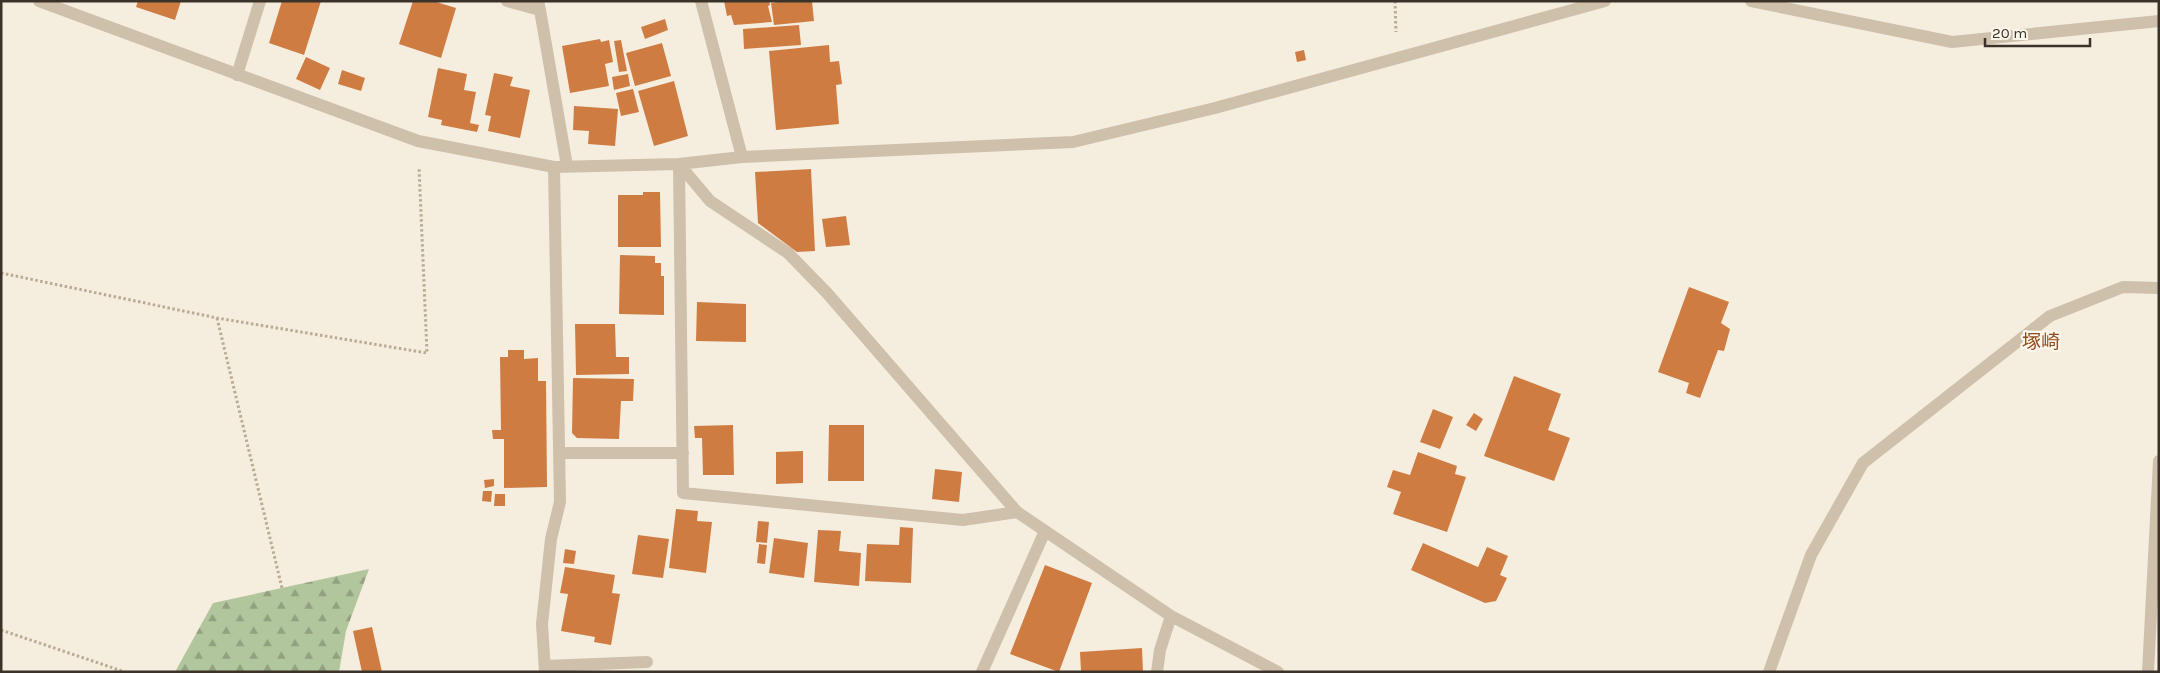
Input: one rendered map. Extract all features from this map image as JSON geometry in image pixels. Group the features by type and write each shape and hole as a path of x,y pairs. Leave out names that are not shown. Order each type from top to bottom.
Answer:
{"street":[{"path":"39,1 418,141 561,166 679,164 742,157 1073,142 1216,108 1605,1"},
{"path":"237,75 260,1"},
{"path":"507,1 539,6 561,166 560,502 551,539 542,624 545,669 647,662"},
{"path":"701,1 742,157"},
{"path":"1751,1 1952,42 2159,21"},
{"path":"679,164 683,493 963,520 1017,512"},
{"path":"679,164 710,201 788,253 1017,512 1171,616 1278,672"},
{"path":"1769,672 1811,555 1863,463 2050,316 2123,286 2159,288"},
{"path":"559,453 683,453"},
{"path":"2148,672 2159,461"},
{"path":"982,672 1045,531"},
{"path":"1157,672 1160,650 1171,616"}],"path":[{"path":"1395,1 1397,58"},
{"path":"1,273 218,318 427,353 418,141"},
{"path":"218,318 282,588"},
{"path":"1,630 125,672"}],"green space":[{"path":"369,569 346,631 339,672 175,672 213,603"}],"building":[{"path":"138,1 181,1 175,20 136,7"},
{"path":"282,1 321,1 304,55 269,43"},
{"path":"413,1 433,1 456,8 441,58 399,44"},
{"path":"724,1 769,1 770,5 768,6 772,22 734,25 731,15 727,16"},
{"path":"812,1 814,21 774,25 771,3"},
{"path":"665,19 668,30 645,39 641,27"},
{"path":"799,25 801,45 744,49 743,29"},
{"path":"600,39 601,42 609,40 613,62 605,64 609,86 570,93 562,46"},
{"path":"621,40 627,71 619,72 614,41"},
{"path":"662,43 671,76 635,86 626,53"},
{"path":"829,45 830,62 839,61 842,84 836,85 839,124 776,130 769,51"},
{"path":"1304,50 1306,60 1297,62 1295,52"},
{"path":"306,57 330,68 320,90 296,79"},
{"path":"438,68 467,74 464,90 476,92 470,123 479,125 477,132 441,125 442,120 428,117"},
{"path":"342,70 365,78 361,91 338,84"},
{"path":"494,73 513,77 510,86 530,90 520,138 488,131 491,116 485,115"},
{"path":"628,74 630,86 614,90 612,77"},
{"path":"674,81 688,136 654,146 638,91"},
{"path":"633,89 639,112 621,116 616,93"},
{"path":"574,106 618,109 615,146 588,144 589,131 573,130"},
{"path":"811,169 815,251 797,252 758,223 755,172"},
{"path":"643,192 660,192 661,247 618,247 618,195 643,195"},
{"path":"846,216 850,245 826,247 822,219"},
{"path":"620,255 655,256 655,263 661,263 661,276 664,276 664,315 619,314"},
{"path":"1689,287 1729,302 1721,323 1730,329 1724,351 1718,350 1700,398 1686,393 1689,383 1658,372"},
{"path":"697,302 746,304 746,342 696,341"},
{"path":"575,324 615,324 616,357 629,357 629,374 576,375"},
{"path":"508,350 524,350 524,359 538,358 538,381 546,381 547,487 504,488 504,439 493,439 492,430 501,430 500,357 508,357"},
{"path":"1514,376 1561,394 1548,430 1570,438 1554,481 1484,456"},
{"path":"573,378 634,379 633,401 621,401 619,439 577,438 572,433"},
{"path":"1433,409 1453,417 1440,449 1420,442"},
{"path":"1474,413 1483,419 1476,431 1466,425"},
{"path":"733,425 734,475 703,475 702,438 695,438 694,426"},
{"path":"829,425 864,425 864,481 828,481"},
{"path":"803,451 803,483 776,484 776,452"},
{"path":"1418,452 1457,466 1455,474 1466,477 1447,532 1393,514 1401,492 1387,487 1393,470 1410,475"},
{"path":"935,469 962,472 959,502 932,499"},
{"path":"494,479 494,486 485,488 484,480"},
{"path":"483,491 492,491 491,502 482,501"},
{"path":"495,494 505,494 505,506 494,506"},
{"path":"676,509 698,511 697,521 712,522 706,573 669,568"},
{"path":"758,521 769,522 767,543 756,542"},
{"path":"900,527 913,528 911,583 865,581 867,544 899,545"},
{"path":"818,530 841,531 839,551 861,553 859,586 814,582"},
{"path":"638,535 669,539 663,578 632,574"},
{"path":"774,538 808,543 804,578 769,573"},
{"path":"1423,543 1478,567 1487,547 1508,556 1500,575 1507,578 1496,601 1485,603 1411,570"},
{"path":"759,544 767,545 765,564 757,563"},
{"path":"565,549 576,551 574,564 563,563"},
{"path":"1045,565 1092,583 1059,672 1010,654"},
{"path":"565,567 615,575 612,593 620,594 611,645 594,642 595,637 561,631 568,594 560,593"},
{"path":"372,627 382,672 362,672 353,631"},
{"path":"1142,648 1143,672 1081,672 1080,652"}],"district":[{"name":"塚崎","path":"2041,342"}]}
